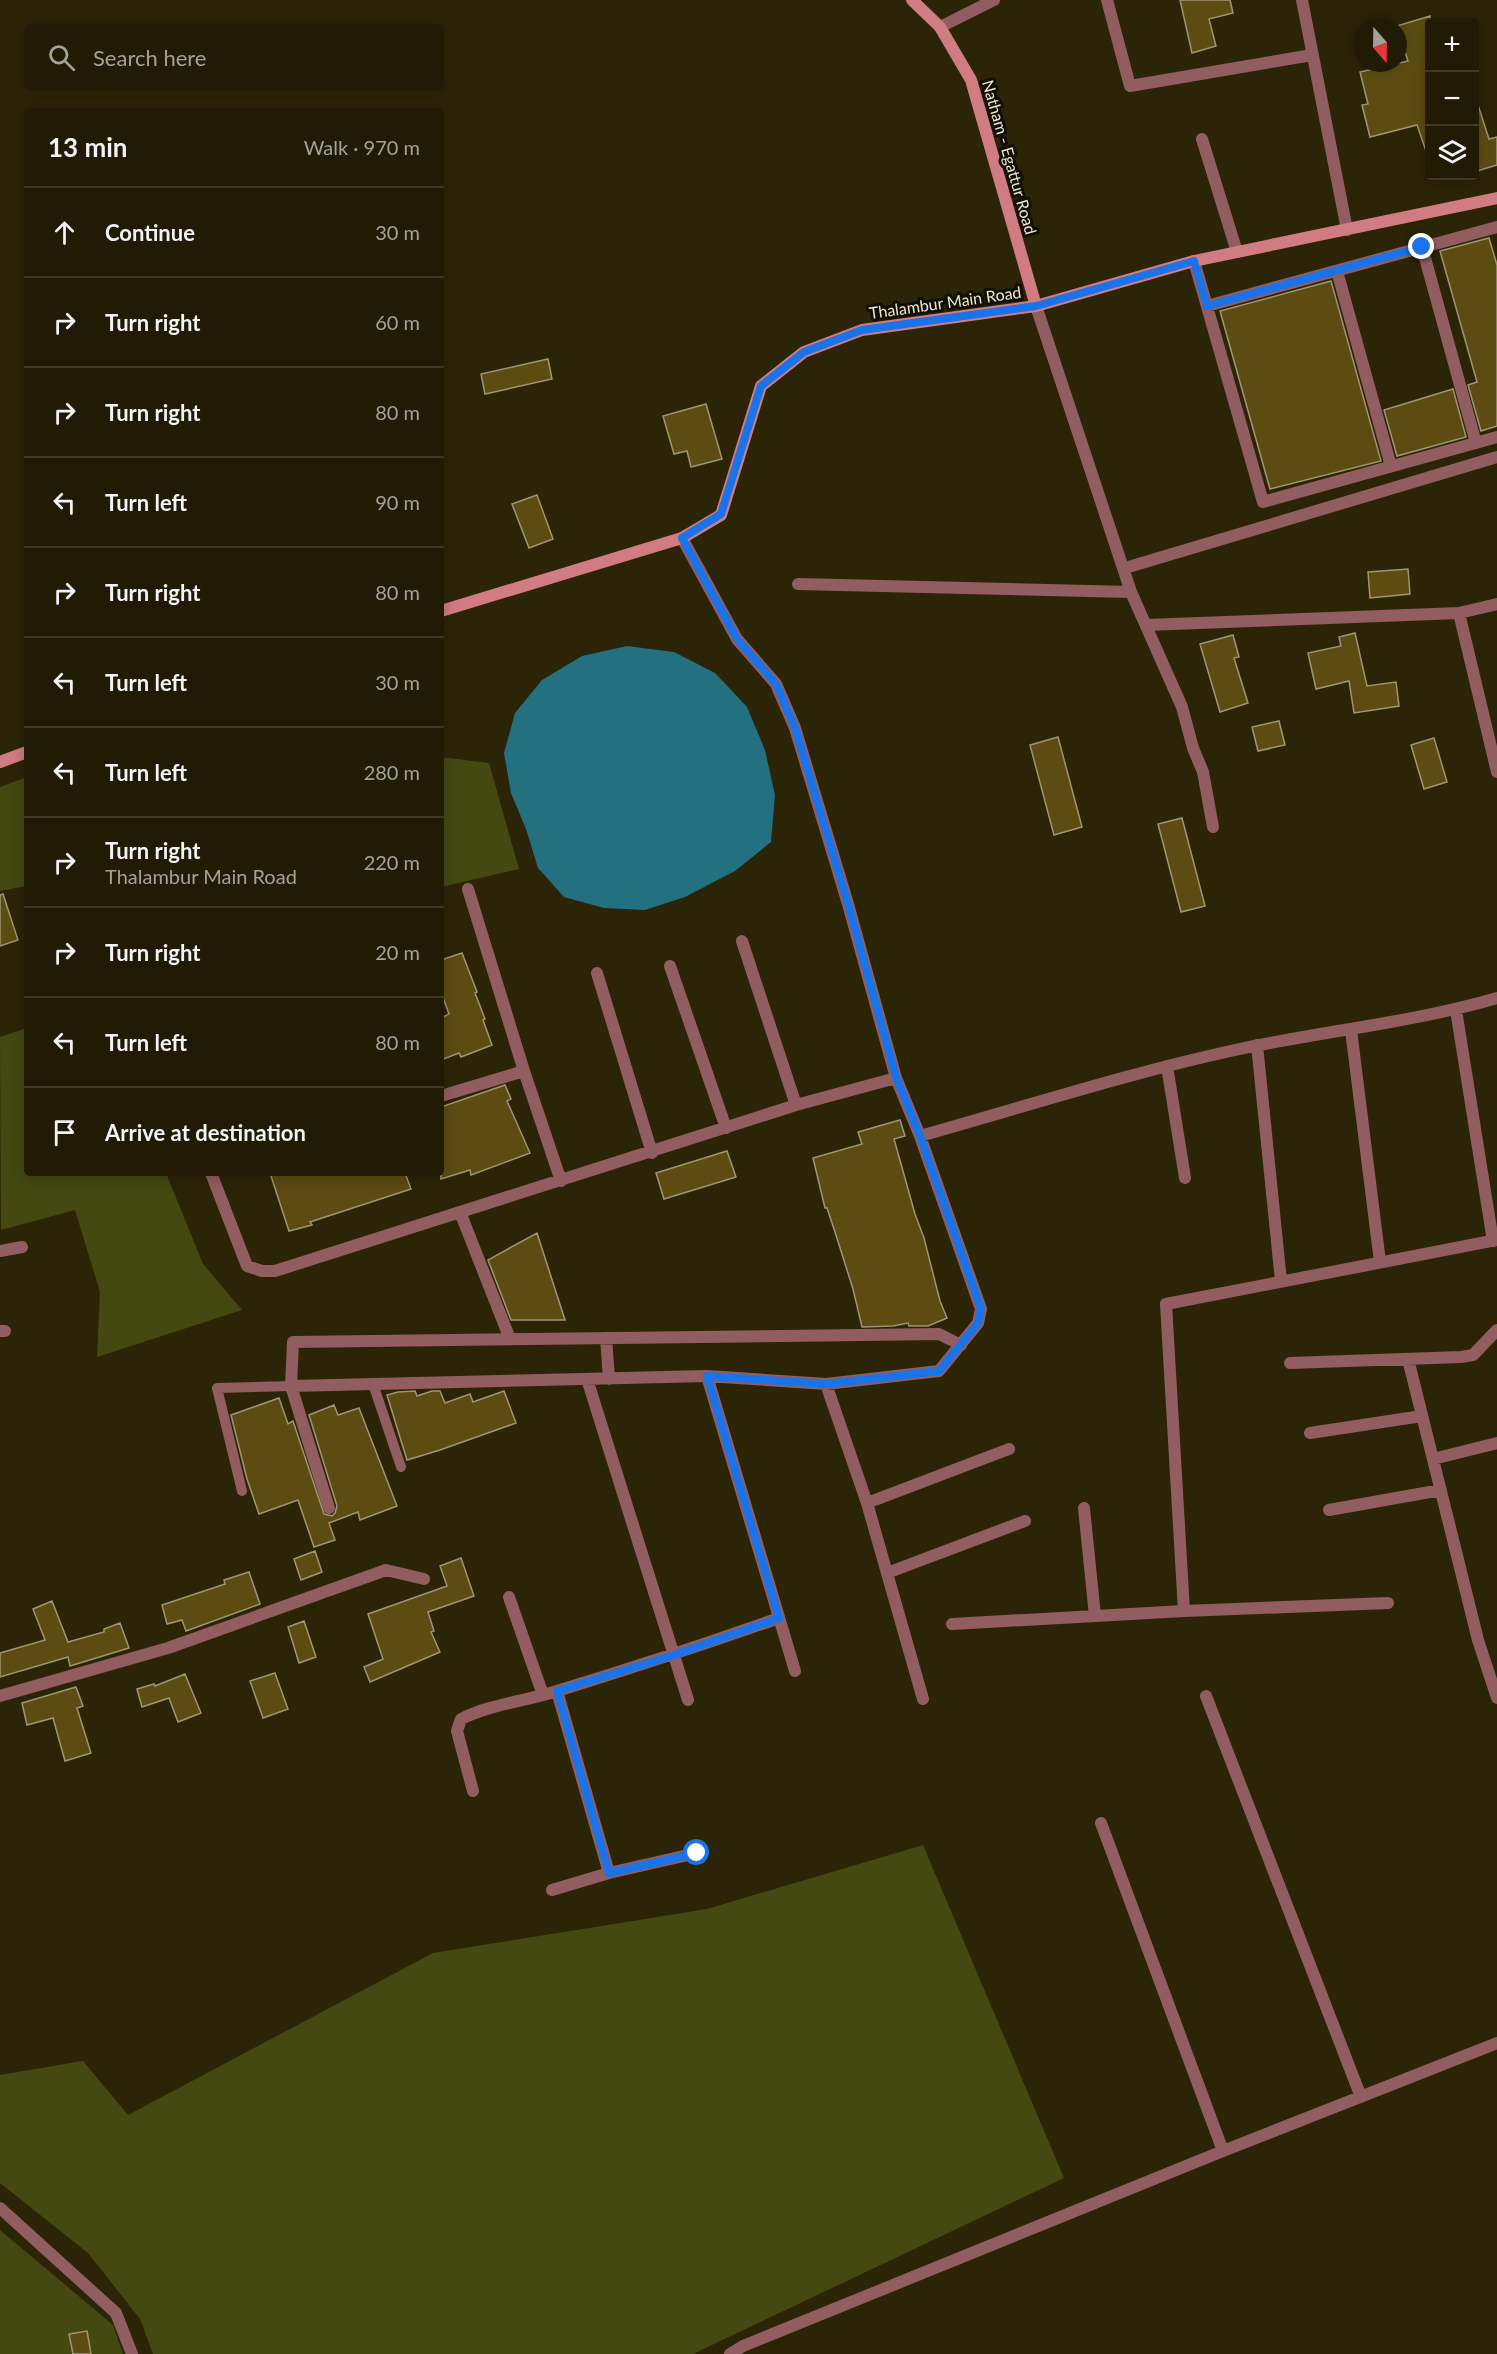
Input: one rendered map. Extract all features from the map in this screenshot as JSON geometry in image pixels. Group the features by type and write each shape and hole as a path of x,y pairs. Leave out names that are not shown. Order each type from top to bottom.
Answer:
{"street":[{"name":"Natham - Egattur Road","path":"912,0 940,27 971,80 1036,306"},
{"path":"940,27 994,0"},
{"path":"1107,0 1130,86 1312,55"},
{"path":"1302,0 1347,230"},
{"path":"1202,138 1237,252"},
{"name":"Thalambur Main Road","path":"444,610 682,538 721,514 761,386 804,352 862,330 1036,306 1194,261 1497,198"},
{"path":"1207,306 1497,227"},
{"path":"1422,247 1476,443"},
{"path":"1194,261 1263,502 1497,437"},
{"path":"1336,271 1391,466"},
{"path":"1036,306 1125,568 1131,592 1182,706 1193,748 1203,772 1213,827"},
{"path":"1125,568 1497,457"},
{"path":"291,1386 707,1376 826,1384 939,1371 978,1323 981,1309 920,1136 896,1077 848,904 795,728 776,684 737,639 682,538"},
{"path":"798,584 1131,592"},
{"path":"1146,625 1460,613 1497,604"},
{"path":"1460,613 1497,772"},
{"path":"0,762 24,753"},
{"path":"468,889 524,1071 561,1180"},
{"path":"742,940 796,1105"},
{"path":"670,966 726,1128"},
{"path":"597,973 652,1153"},
{"path":"920,1136 1167,1066 1257,1045 1456,1010 1497,998"},
{"path":"1184,1611 1166,1304 1495,1240 1456,1010"},
{"path":"1351,1030 1380,1262"},
{"path":"1257,1045 1281,1281"},
{"path":"1167,1066 1185,1178"},
{"path":"444,1095 524,1071"},
{"path":"212,1176 247,1266 262,1271 282,1270 796,1105 896,1077"},
{"path":"460,1212 510,1339"},
{"path":"0,1251 22,1247"},
{"path":"1290,1363 1473,1355 1497,1330"},
{"path":"329,1508 291,1386 293,1342 939,1334 962,1345"},
{"path":"606,1338 609,1379"},
{"path":"1408,1359 1478,1640 1497,1698"},
{"path":"707,1376 795,1671"},
{"path":"587,1379 688,1700"},
{"path":"826,1384 867,1503 923,1699"},
{"path":"1310,1433 1422,1416"},
{"path":"1433,1459 1497,1443"},
{"path":"867,1503 1009,1449"},
{"path":"1329,1510 1441,1490"},
{"path":"1084,1508 1095,1616"},
{"path":"887,1573 1025,1521"},
{"path":"0,1696 168,1648 386,1570 424,1579"},
{"path":"509,1597 543,1695"},
{"path":"952,1624 1184,1611 1388,1603"},
{"path":"472,1791 458,1731 461,1719 476,1712 557,1691 674,1655 779,1618"},
{"path":"557,1691 609,1873"},
{"path":"1206,1696 1360,2097"},
{"path":"1101,1823 1223,2151"},
{"path":"552,1890 609,1873 697,1853"},
{"path":"729,2354 743,2346 1223,2151 1497,2043"},
{"path":"0,2208 116,2313 132,2354"}],"lane":[{"path":"373,1384 401,1467"},
{"path":"242,1491 217,1388 291,1386"}],"green space":[{"path":"444,757 489,763 519,869 444,886"},
{"path":"24,778 24,886 0,891 0,787"},
{"path":"24,1029 24,1176 167,1176 203,1264 242,1310 97,1357 100,1292 75,1210 1,1230 0,1037"},
{"path":"923,1845 1064,2178 693,2354 153,2354 140,2319 88,2253 0,2183 0,2075 83,2061 128,2115 433,1953 707,1909"},
{"path":"0,2230 113,2325 123,2354 0,2354"}],"water":[{"path":"627,646 674,652 715,673 747,707 765,750 775,795 771,842 735,871 685,897 645,910 604,908 564,897 538,868 526,829 511,793 504,753 515,713 542,680 582,656"}],"building":[{"path":"1180,0 1230,0 1233,13 1209,19 1216,46 1192,53"},
{"path":"1430,16 1430,18 1425,18 1425,148 1417,125 1370,137 1362,105 1368,104 1360,72 1407,72 1407,23"},
{"path":"1479,108 1489,139 1497,137 1497,165 1479,170"},
{"path":"1489,238 1497,265 1497,426 1481,431 1468,385 1477,382 1440,251"},
{"path":"1331,281 1381,461 1270,489 1220,311"},
{"path":"548,359 552,379 485,394 481,374"},
{"path":"1453,389 1466,437 1397,456 1384,410"},
{"path":"706,404 722,459 691,467 687,451 674,454 663,416"},
{"path":"537,495 553,539 529,548 512,504"},
{"path":"1408,569 1410,594 1370,598 1368,572"},
{"path":"1355,633 1367,686 1396,682 1399,706 1354,713 1349,681 1316,689 1308,653 1341,646 1339,637"},
{"path":"1233,635 1239,657 1234,658 1248,703 1220,712 1200,644"},
{"path":"1279,721 1285,745 1258,751 1252,727"},
{"path":"1058,737 1082,827 1054,835 1030,745"},
{"path":"1434,738 1447,782 1424,789 1411,745"},
{"path":"1182,818 1205,906 1181,912 1158,824"},
{"path":"3,894 18,940 0,946 0,895"},
{"path":"462,953 477,992 475,993 492,1045 461,1057 459,1053 444,1059 444,1016 449,1014 444,1000 444,959"},
{"path":"505,1085 511,1099 507,1101 530,1153 471,1175 470,1170 441,1179 441,1176 444,1176 444,1106"},
{"path":"900,1120 905,1136 894,1139 924,1238 940,1301 947,1318 928,1326 909,1326 908,1323 862,1327 853,1289 827,1208 825,1208 813,1158 862,1144 858,1132"},
{"path":"727,1151 736,1177 664,1199 656,1173"},
{"path":"271,1176 406,1176 411,1189 310,1222 312,1225 289,1231"},
{"path":"537,1233 565,1320 511,1320 488,1260"},
{"path":"415,1391 417,1396 440,1391 445,1403 470,1394 473,1402 504,1391 516,1423 407,1460 387,1395"},
{"path":"279,1398 288,1424 293,1421 324,1514 332,1516 337,1506 309,1415 334,1405 338,1415 359,1408 397,1506 360,1520 358,1512 329,1523 335,1540 314,1547 298,1500 259,1514 247,1479 231,1415"},
{"path":"315,1551 322,1572 301,1580 294,1559"},
{"path":"461,1558 474,1596 428,1612 434,1631 431,1632 440,1652 370,1682 364,1667 383,1659 368,1614 447,1586 440,1566"},
{"path":"249,1572 260,1604 186,1631 182,1620 167,1624 162,1605 225,1584 224,1580"},
{"path":"52,1601 68,1642 104,1632 104,1629 120,1623 129,1648 70,1666 68,1657 0,1677 0,1653 45,1640 33,1609"},
{"path":"304,1621 316,1657 299,1663 288,1627"},
{"path":"275,1673 288,1709 263,1718 250,1681"},
{"path":"185,1674 201,1713 178,1722 169,1698 142,1707 137,1689 154,1684 155,1686"},
{"path":"76,1687 83,1706 77,1708 91,1753 65,1761 53,1718 27,1725 22,1703"},
{"path":"87,2331 91,2354 73,2354 69,2334"}],"route":[{"path":"697,1853 609,1873 557,1691 674,1655 779,1618 707,1376 826,1384 939,1371 978,1323 981,1309 920,1136 896,1077 848,904 795,728 776,684 737,639 682,538 721,514 761,386 804,352 862,330 1036,306 1194,261 1207,306 1422,247"}]}
